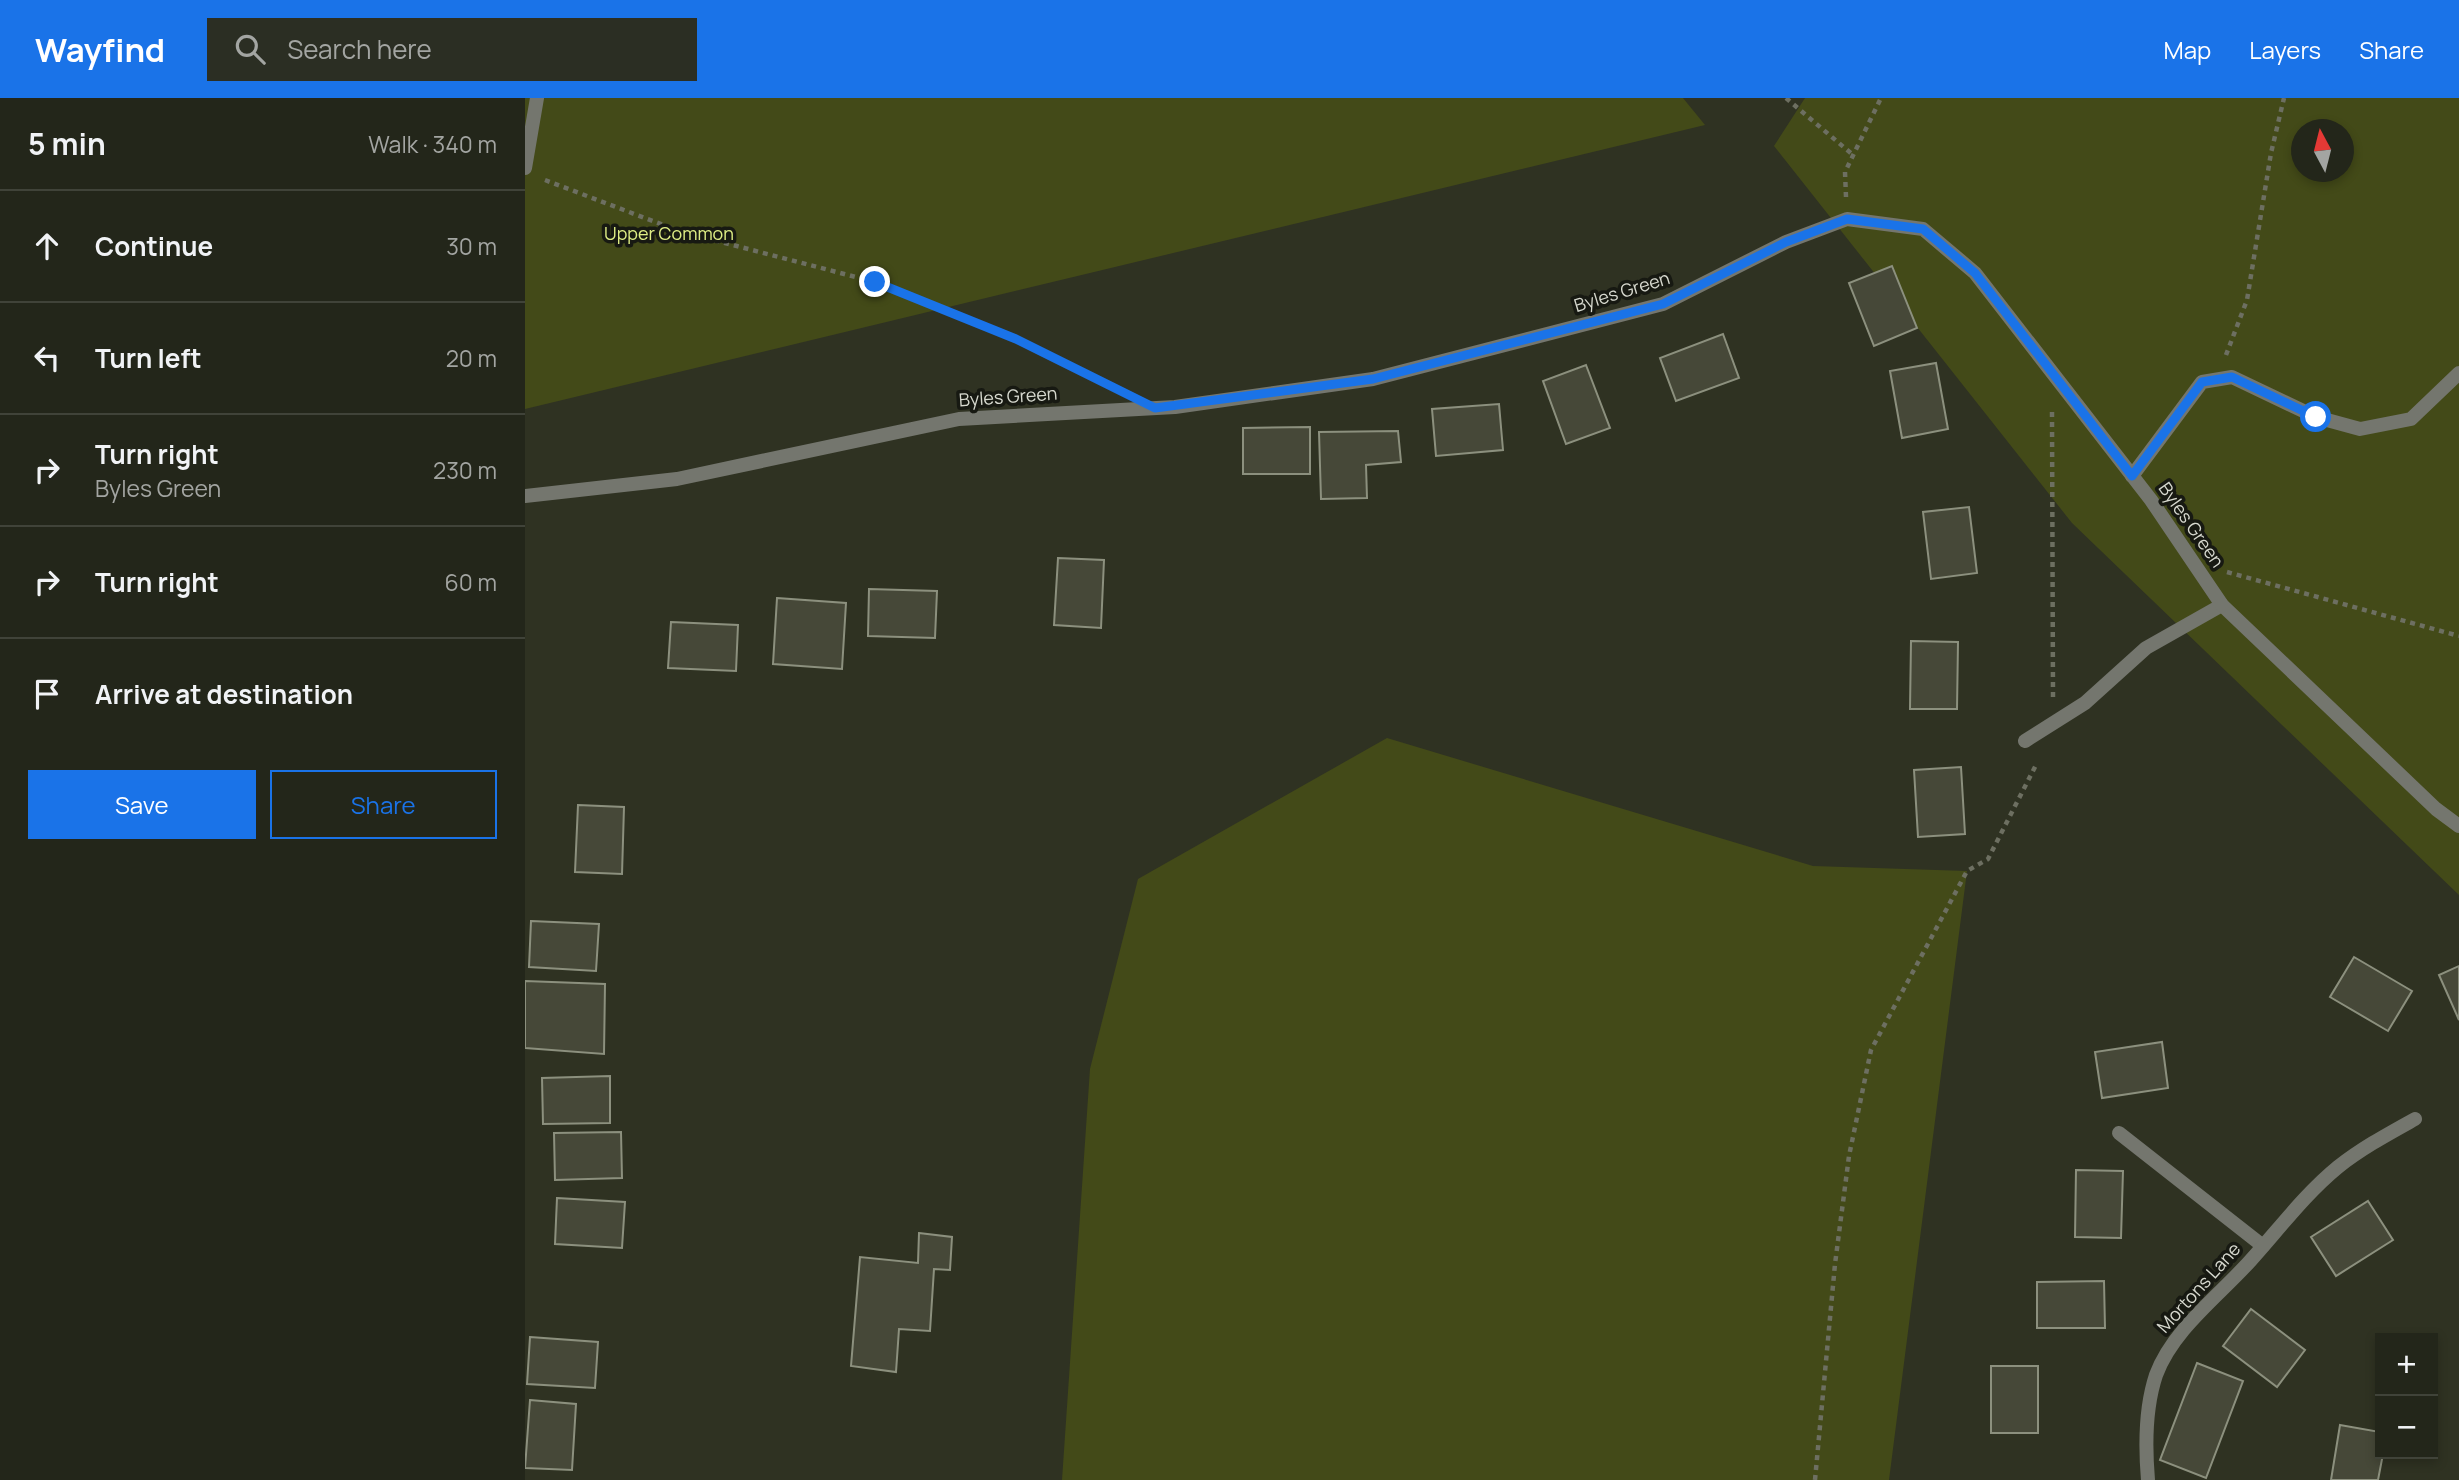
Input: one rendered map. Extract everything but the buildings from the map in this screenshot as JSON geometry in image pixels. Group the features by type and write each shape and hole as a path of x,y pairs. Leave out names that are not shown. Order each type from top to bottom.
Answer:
{"street":[{"path":"525,168 537,98"},
{"name":"Byles Green","path":"525,496 677,479 959,419 1155,408 1373,379 1663,304 1786,242 1847,219 1923,229 1975,273 2132,476 2222,605 2436,809 2459,826"},
{"path":"2132,476 2202,382 2232,377 2316,417 2360,429 2411,419 2459,373"},
{"path":"2025,741 2085,703 2146,648 2222,605"},
{"name":"Mortons Lane","path":"2148,1480 2146,1427 2157,1373 2168,1352 2197,1315 2337,1168 2369,1145 2415,1119"},
{"name":"Mortons Lane","path":"2119,1133 2263,1245"}],"path":[{"path":"1786,98 1853,155"},
{"path":"1847,219 1845,172 1881,98"},
{"path":"2202,382 2225,358 2247,300 2270,153 2284,98"},
{"path":"538,177 678,231 875,282 1016,339 1155,408"},
{"path":"1815,1480 1835,1264 1849,1156 1871,1050 1967,872 1988,859 2041,755 2053,724 2052,372"},
{"path":"2193,562 2459,636"}],"green space":[{"name":"Upper Common","path":"525,98 1683,98 1705,125 525,409"},
{"path":"1805,98 2459,98 2459,895 2072,523 1774,146"},
{"path":"1387,738 1813,866 1967,871 1889,1480 1062,1480 1090,1069 1138,879"}],"route":[{"path":"875,282 1016,339 1155,408 1175,407 1373,379 1663,304 1786,242 1847,219 1923,229 1975,273 2132,476 2202,382 2232,377 2316,417"}]}
